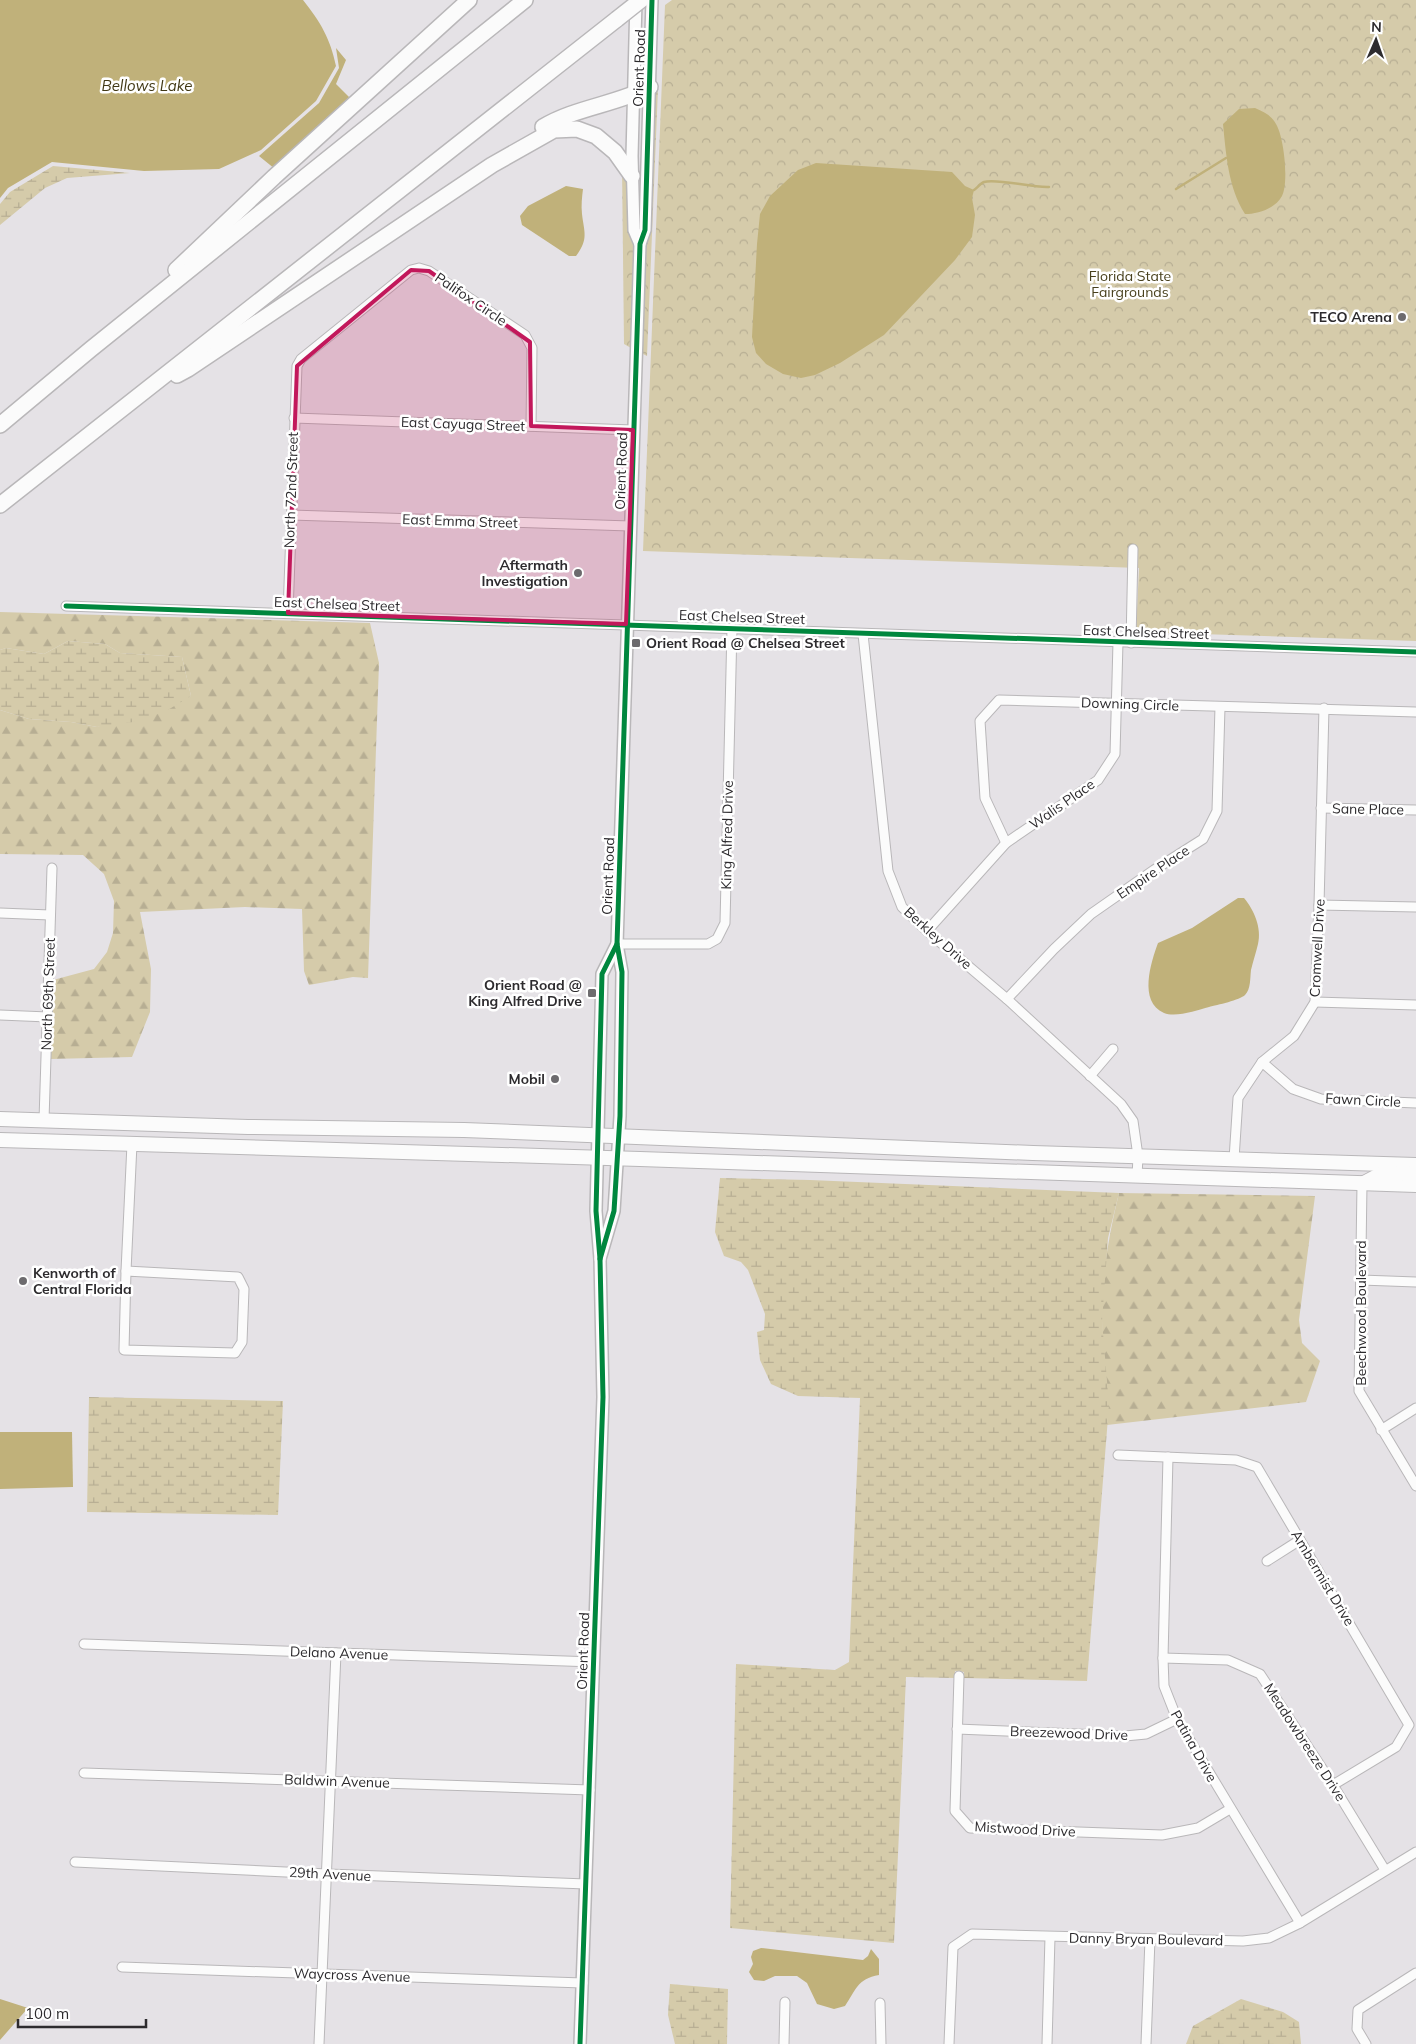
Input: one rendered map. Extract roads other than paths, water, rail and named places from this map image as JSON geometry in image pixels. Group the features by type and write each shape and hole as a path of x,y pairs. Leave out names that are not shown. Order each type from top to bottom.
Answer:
{"highway":[{"path":"91,349 274,177 469,0"},
{"path":"0,425 91,349 526,0"},
{"path":"0,505 641,0"},
{"path":"492,166 545,125 634,95 650,87"},
{"path":"146,390 188,369 492,166 554,130 577,129 596,136 615,151 632,176"}],"main road":[{"path":"0,1119 298,1128 464,1130 1234,1160 1416,1165"},
{"path":"48,1120 70,1142"},
{"path":"70,1142 96,1122"},
{"path":"0,1140 617,1158 1416,1186"},
{"path":"1339,1163 1353,1172 1362,1184"},
{"path":"1362,1184 1383,1173 1416,1174"}],"street":[{"name":"Orient Road","path":"636,0 632,176 634,230 640,244"},
{"name":"Orient Road","path":"600,1259 614,1211 619,1136 622,972 617,944 626,624 640,244 645,230 652,0"},
{"name":"Palifox Circle","path":"297,366 301,359 411,270 420,268 429,271 525,335 530,342 532,348 531,426"},
{"name":"North 72nd Street","path":"288,613 297,366"},
{"name":"East Cayuga Street","path":"294,418 633,430"},
{"name":"East Emma Street","path":"291,515 630,526"},
{"path":"1132,643 1133,548"},
{"name":"East Chelsea Street","path":"66,606 1416,652"},
{"name":"King Alfred Drive","path":"617,944 708,944 717,939 725,923 732,628"},
{"name":"Berkley Drive","path":"863,634 888,871 902,907 927,931 1007,999 1121,1104 1134,1121 1138,1156 1137,1177"},
{"name":"Walis Place","path":"927,931 1006,843 1098,780 1114,754 1118,642"},
{"name":"Downing Circle","path":"1006,843 985,798 980,721 999,700 1416,712"},
{"name":"Empire Place","path":"1007,999 1054,949 1091,914 1154,870 1203,839 1217,811 1220,707"},
{"name":"Cromwell Drive","path":"1234,1160 1238,1098 1262,1062 1294,1036 1315,1002 1324,708"},
{"name":"Sane Place","path":"1321,808 1416,810"},
{"name":"North 69th Street","path":"48,1120 48,1017 52,868"},
{"path":"1319,905 1416,907"},
{"path":"0,913 50,916"},
{"name":"Orient Road","path":"580,2044 603,1397 600,1259 596,1211 602,974 617,944"},
{"path":"1315,1002 1416,1005"},
{"path":"0,1015 48,1017"},
{"path":"1090,1076 1113,1049"},
{"name":"Fawn Circle","path":"1262,1062 1293,1089 1321,1099 1416,1103"},
{"path":"126,1271 238,1277 244,1290 242,1342 235,1353 124,1350 126,1271 132,1144"},
{"name":"Beechwood Boulevard","path":"1362,1184 1359,1391 1416,1486"},
{"path":"1361,1280 1416,1282"},
{"path":"1381,1430 1416,1408"},
{"name":"Ambermist Drive","path":"1118,1455 1236,1460 1256,1467 1409,1724 1396,1747 1333,1785"},
{"name":"Patina Drive","path":"1168,1457 1164,1686 1177,1718 1230,1809 1300,1922"},
{"path":"1266,1561 1300,1540"},
{"name":"Delano Avenue","path":"84,1644 594,1662"},
{"path":"319,2044 328,1874 336,1653"},
{"name":"Meadowbreeze Drive","path":"1163,1658 1228,1660 1260,1674 1333,1785 1385,1870"},
{"name":"Mistwood Drive","path":"959,1676 955,1811 970,1828 1162,1835 1198,1828 1230,1809"},
{"name":"Breezewood Drive","path":"957,1730 1125,1736 1146,1734 1177,1718"},
{"name":"Baldwin Avenue","path":"84,1773 590,1790"},
{"name":"Danny Bryan Boulevard","path":"949,2044 953,1948 972,1934 1243,1941 1269,1938 1300,1922 1416,1852"},
{"name":"29th Avenue","path":"75,1862 586,1884"},
{"path":"1047,2044 1050,1937"},
{"path":"1146,2044 1150,1939"},
{"name":"Waycross Avenue","path":"122,1967 582,1984"},
{"path":"1366,2044 1356,2029 1358,2010 1416,1973"},
{"path":"784,2044 785,2002"},
{"path":"880,2003 881,2044"}],"water":[{"name":"Bellows Lake","path":"0,0 303,0 324,31 336,66 316,101 261,150 219,169 144,171 52,162 8,188 0,198"},
{"path":"336,48 346,60 336,84 352,100 275,169 259,156 319,103 339,68"},
{"path":"1255,108 1270,116 1279,130 1285,160 1285,181 1279,201 1260,212 1245,214 1231,182 1223,124 1239,109"},
{"path":"816,163 952,172 965,186 974,190 972,198 975,215 972,237 955,260 884,335 840,363 815,375 801,378 783,374 766,364 756,353 752,337 757,244 760,214 770,196 798,170"},
{"path":"566,186 583,189 582,207 585,235 583,245 576,256 569,256 522,225 520,216 528,206"},
{"path":"1238,898 1244,898 1251,908 1259,932 1247,993 1234,1000 1193,1012 1174,1015 1164,1013 1156,1008 1151,1000 1149,981 1152,960 1158,943 1192,928"},
{"path":"0,1432 72,1432 73,1487 0,1489"},
{"path":"761,1948 863,1960 868,1956 871,1949 879,1959 879,1975 861,1982 845,2006 834,2009 817,2004 807,1983 797,1976 775,1976 764,1981 754,1980 749,1972 753,1964 751,1957 753,1951"},
{"path":"0,1999 28,2008 0,2040"}],"waterway":[{"path":"1176,189 1226,158"},
{"path":"974,190 983,183 990,181 1049,187"}],"place":[{"name":"TECO Arena","path":"1402,317"},
{"name":"Aftermath Investigation","path":"578,573"},
{"name":"Orient Road @ Chelsea Street","path":"636,643"},
{"name":"Orient Road @ King Alfred Drive","path":"592,993"},
{"name":"Mobil","path":"555,1079"},
{"name":"Kenworth of Central Florida","path":"23,1281"}],"park label":[{"name":"Florida State Fairgrounds","path":"1130,284"}]}
